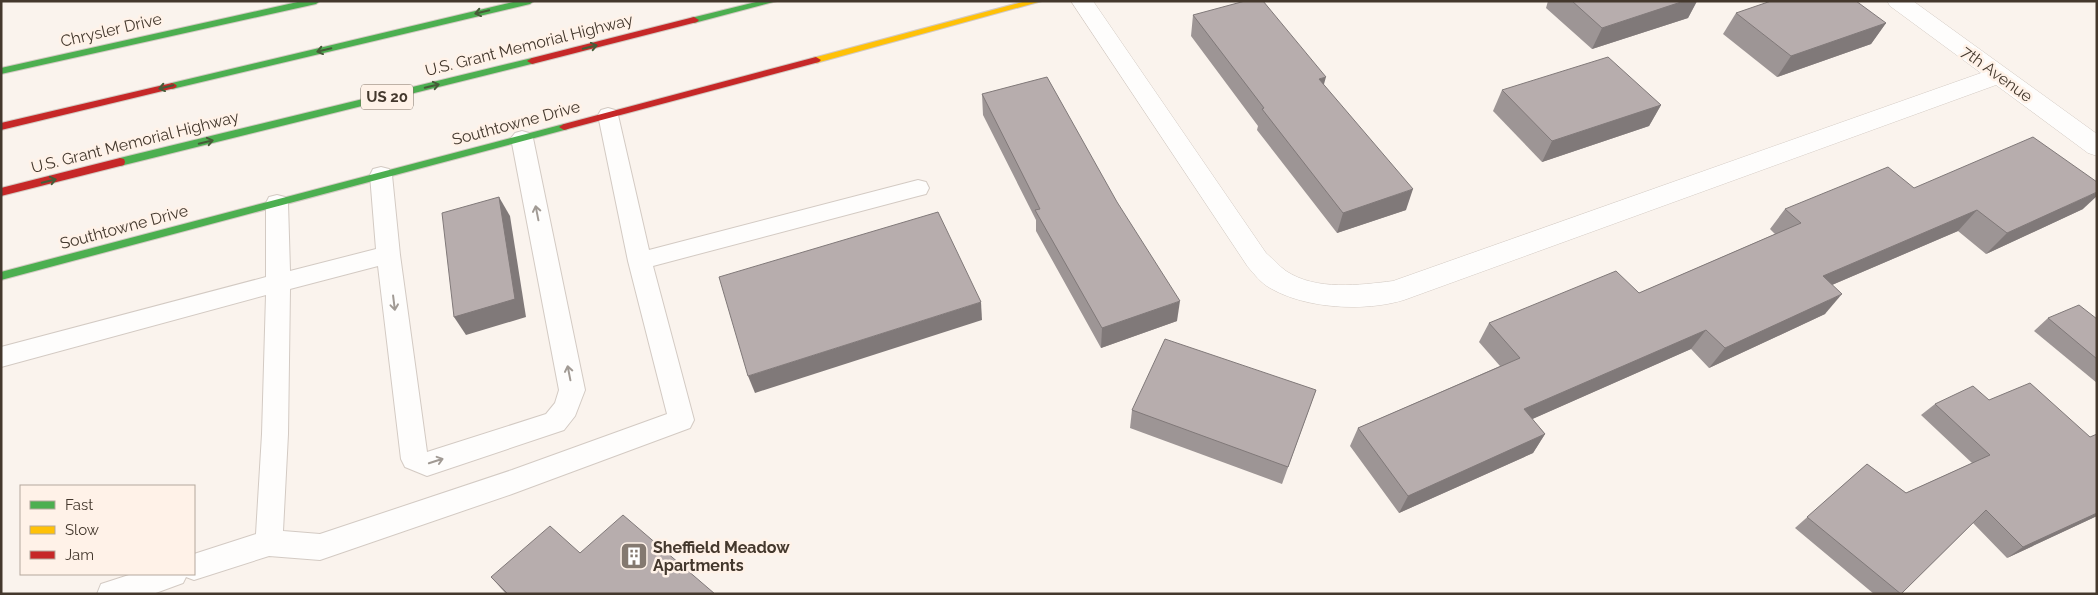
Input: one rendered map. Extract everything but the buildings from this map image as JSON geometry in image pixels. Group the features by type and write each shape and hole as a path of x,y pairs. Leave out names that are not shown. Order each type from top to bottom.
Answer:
{"street":[{"name":"Chrysler Drive","path":"1,71 316,1"},
{"path":"1,127 530,1"},
{"name":"U.S. Grant Memorial Highway","path":"1,192 773,1"},
{"name":"Southtowne Drive","path":"1,276 1038,1"},
{"path":"1082,1 1257,260 1280,282 1307,292 1333,296 1362,296 1394,292 1999,75"},
{"name":"7th Avenue","path":"1898,1 2097,147"}],"lane":[{"path":"195,567 269,543 320,547 512,482 681,420 640,261 608,115"},
{"path":"381,175 388,255 414,459 427,464 555,422 566,408 572,390 522,138"},
{"path":"640,261 918,188"},
{"path":"269,543 275,434 278,283 277,203"},
{"path":"1,357 388,255"},
{"path":"111,594 170,575"}],"traffic: fast":[{"path":"1,71 316,1"},
{"path":"172,86 530,1"},
{"path":"694,20 773,1"},
{"path":"120,162 532,61"},
{"path":"1,276 564,127"}],"traffic: slow":[{"path":"816,60 1038,1"}],"traffic: jam":[{"path":"532,61 694,20"},
{"path":"564,127 816,60"},
{"path":"1,127 172,86"},
{"path":"1,192 120,162"}],"place":[{"name":"Sheffield Meadow Apartments","path":"634,556"}]}
